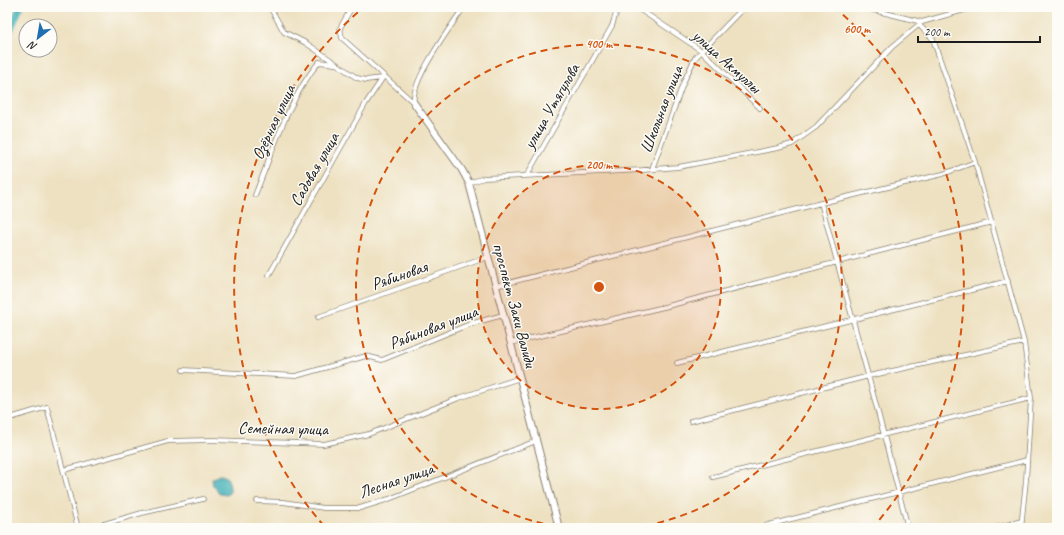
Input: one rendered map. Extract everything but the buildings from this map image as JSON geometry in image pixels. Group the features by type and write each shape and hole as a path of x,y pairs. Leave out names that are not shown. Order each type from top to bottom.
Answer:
{"street":[{"path":"352,7 340,28 340,35 383,77 414,103"},
{"path":"414,103 413,93 420,78 464,7"},
{"name":"улица Утягулова","path":"527,175 612,26 618,7"},
{"name":"улица Акмуллы","path":"636,7 702,51 760,108"},
{"name":"Школьная улица","path":"652,169 684,82 695,58 744,7"},
{"path":"861,7 920,24 933,39 975,162 1024,342 1031,398 1028,460 1022,528"},
{"path":"469,183 484,178 678,167 792,144 820,124 892,47 920,24 975,7"},
{"path":"271,8 284,32 306,44 357,78 366,80 383,77"},
{"name":"Озёрная улица","path":"255,195 290,111 320,62 335,64"},
{"name":"Садовая улица","path":"269,275 366,102 383,77"},
{"name":"проспект Заки Валиди","path":"414,103 462,170 469,183 559,528"},
{"path":"496,286 821,202 943,174 975,162"},
{"path":"821,202 908,528"},
{"path":"510,343 664,306 992,222"},
{"name":"Рябиновая","path":"318,316 488,257"},
{"path":"677,363 1008,281"},
{"name":"Рябиновая улица","path":"183,370 296,376 366,356 382,360 470,324 503,315"},
{"path":"692,421 868,376 1024,342"},
{"name":"Семейная улица","path":"64,470 168,441 213,440 324,444 342,441 369,434 439,406 520,378"},
{"path":"713,477 1031,398"},
{"path":"7,419 47,407 78,528"},
{"name":"Лесная улица","path":"257,501 283,502 317,507 360,508 389,499 536,441"},
{"path":"756,528 1028,460"},
{"path":"90,528 142,513 203,499"},
{"path":"995,528 1022,521"}],"water":[{"path":"219,475 225,476 228,480 230,492 227,495 220,494 213,485 212,479"}],"waterway":[{"path":"7,38 20,7"}]}
